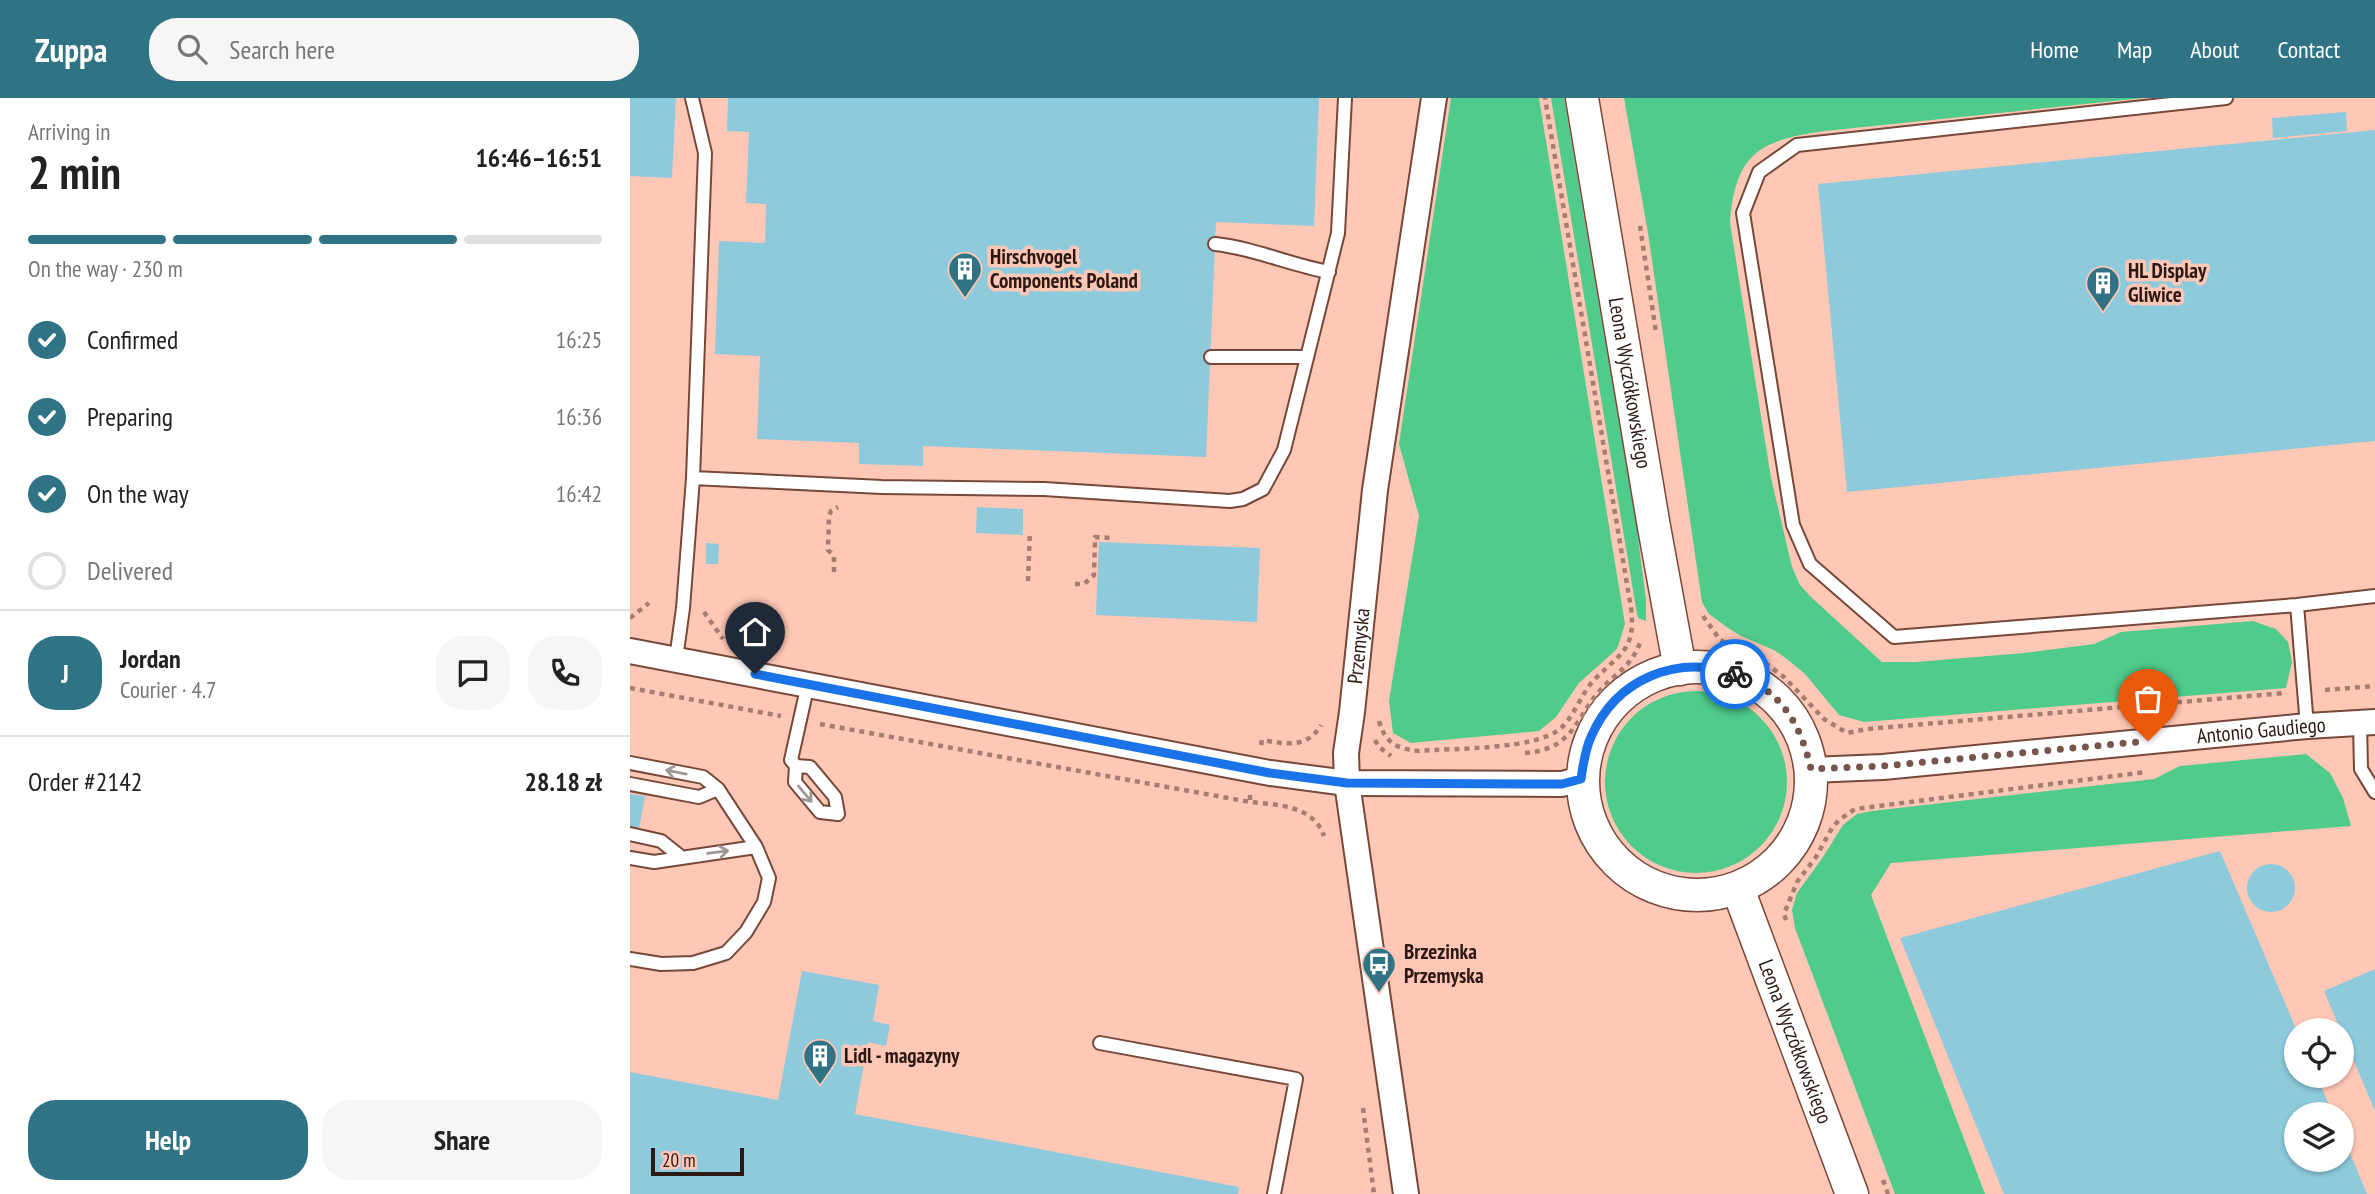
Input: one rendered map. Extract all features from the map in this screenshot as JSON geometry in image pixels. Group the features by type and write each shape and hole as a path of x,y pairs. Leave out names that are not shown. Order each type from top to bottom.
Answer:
{"street":[{"name":"Przemyska","path":"1406,1194 1347,783 1346,753 1375,490 1434,98"},
{"name":"Leona Wyczółkowskiego","path":"1582,98 1680,668"},
{"path":"630,650 1254,771 1347,783 1562,784 1581,779"},
{"path":"1680,668 1712,668 1729,672 1747,679 1772,696 1790,713 1802,735 1811,769 1807,814 1788,849 1764,873 1738,890 1709,897 1675,894 1652,886 1628,872 1606,849 1593,829 1585,805 1581,779 1591,737 1609,707 1648,675 1680,668"},
{"name":"Antonio Gaudiego","path":"1811,769 1883,766 2306,726 2367,723"},
{"name":"Leona Wyczółkowskiego","path":"1738,890 1852,1194"}],"lane":[{"path":"676,659 693,478 705,153 692,98"},
{"path":"693,478 882,487 1044,489 1230,501 1243,499 1263,489 1283,450 1338,233 1345,98"},
{"path":"2226,98 1797,145 1759,172 1743,212 1793,525 1810,564 1894,637 2297,605 2375,596"},
{"path":"1215,244 1235,246 1329,272"},
{"path":"1211,357 1306,357"},
{"path":"2297,605 2306,726"},
{"path":"796,766 790,760 808,684"},
{"path":"2367,723 2361,769 2375,792"},
{"path":"630,763 703,777 718,789 756,848 769,878 764,902 746,932 726,953 693,963 662,964 630,960"},
{"path":"630,784 699,797 718,789"},
{"path":"630,835 662,841 681,857"},
{"path":"630,858 654,862 756,848"},
{"path":"1100,1043 1296,1079 1274,1194"}],"path":[{"path":"1379,712 1382,733 1391,744 1404,750 1532,742 1559,730 1567,722 1586,689 1625,651 1630,638 1633,622 1631,608 1545,98"},
{"path":"834,572 834,556 828,550 830,516 831,511 842,505"},
{"path":"1028,581 1031,531"},
{"path":"1075,583 1084,584 1094,575 1095,537 1111,538"},
{"path":"630,618 649,603"},
{"path":"704,611 728,645"},
{"path":"1708,624 1720,640 1768,665 1784,677 1824,719 1847,733 1867,729 2262,697"},
{"path":"1517,754 1540,751 1559,743 1573,730 1596,695 1628,666 1643,636 1630,638"},
{"path":"2343,689 2375,686"},
{"path":"630,688 1294,809 1309,814 1320,823 1325,837"},
{"path":"1260,749 1262,740 1296,744 1306,741 1315,734 1324,715"},
{"path":"1373,736 1379,747 1398,759"},
{"path":"1788,927 1784,914 1797,883 1832,828 1855,809 2149,772"},
{"path":"1250,803 1251,789"},
{"path":"1278,798 1290,800"},
{"path":"1361,1098 1374,1194"},
{"path":"1879,1170 1888,1194"}],"green space":[{"path":"1451,98 1539,98 1625,624 1617,649 1579,683 1556,717 1539,731 1411,743 1393,733 1389,701 1419,516 1399,444"},
{"path":"1551,98 1564,98 1637,530 1646,621 1638,618 1636,608"},
{"path":"1624,98 2144,98 1825,131 1768,145 1745,165 1733,199 1730,223 1771,478 1792,567 1800,585 1811,597 1882,662 2024,653 2094,644 2121,632 2253,621 2276,629 2288,642 2292,662 2286,688 1864,722 1839,715 1805,674 1787,659 1774,650 1741,636 1709,614 1702,602 1648,233"},
{"path":"1696,691 1714,692 1731,698 1761,717 1780,747 1786,764 1786,800 1780,817 1761,847 1731,866 1714,872 1696,873 1678,872 1661,866 1631,847 1612,817 1606,800 1605,782 1606,764 1612,747 1631,717 1661,698 1678,692"},
{"path":"2306,754 2330,773 2343,798 2351,826 1891,863 1871,895 1985,1194 1895,1194 1795,928 1792,910 1797,893 1843,825 1857,814 1872,811 2154,779 2180,766"}],"building":[{"path":"630,98 676,98 672,178 630,176"},
{"name":"Hirschvogel Components Poland","path":"728,98 1319,98 1314,226 1216,222 1206,457 923,446 923,466 859,464 859,443 757,439 760,356 715,354 719,241 765,243 766,204 746,203 749,132 727,131"},
{"path":"2346,112 2347,131 2273,138 2272,118"},
{"name":"HL Display Gliwice","path":"2375,130 2375,441 1847,492 1818,184"},
{"path":"977,507 1023,509 1023,535 976,533"},
{"path":"1099,542 1260,548 1257,622 1096,615"},
{"path":"706,543 719,544 718,564 706,564"},
{"path":"630,794 645,796 639,829 630,827"},
{"path":"2220,851 2291,1018 2284,1018 2284,1088 2322,1088 2328,1102 2284,1102 2284,1172 2354,1172 2354,1163 2367,1194 2004,1194 1900,938"},
{"path":"2271,864 2288,871 2295,888 2288,905 2271,912 2254,905 2247,888 2254,871"},
{"path":"2375,969 2375,1111 2354,1062 2354,1018 2335,1018 2324,991"},
{"name":"Lidl - magazyny","path":"802,971 879,985 873,1021 890,1025 886,1046 868,1042 855,1114 1239,1187 1238,1194 630,1194 630,1072 778,1100"}],"way so far":[{"path":"1735,674 1759,686 1790,713 1802,735 1811,769 1883,766 2148,741"}],"place":[{"name":"Hirschvogel Components Poland","path":"965,299"},
{"name":"HL Display Gliwice","path":"2103,313"},
{"name":"Brzezinka Przemyska","path":"1379,994"},
{"name":"Lidl - magazyny","path":"820,1086"}],"route":[{"path":"755,674 1254,771 1347,783 1562,784 1581,779 1591,737 1601,719 1618,697 1635,683 1662,671 1696,667 1735,674"}]}
